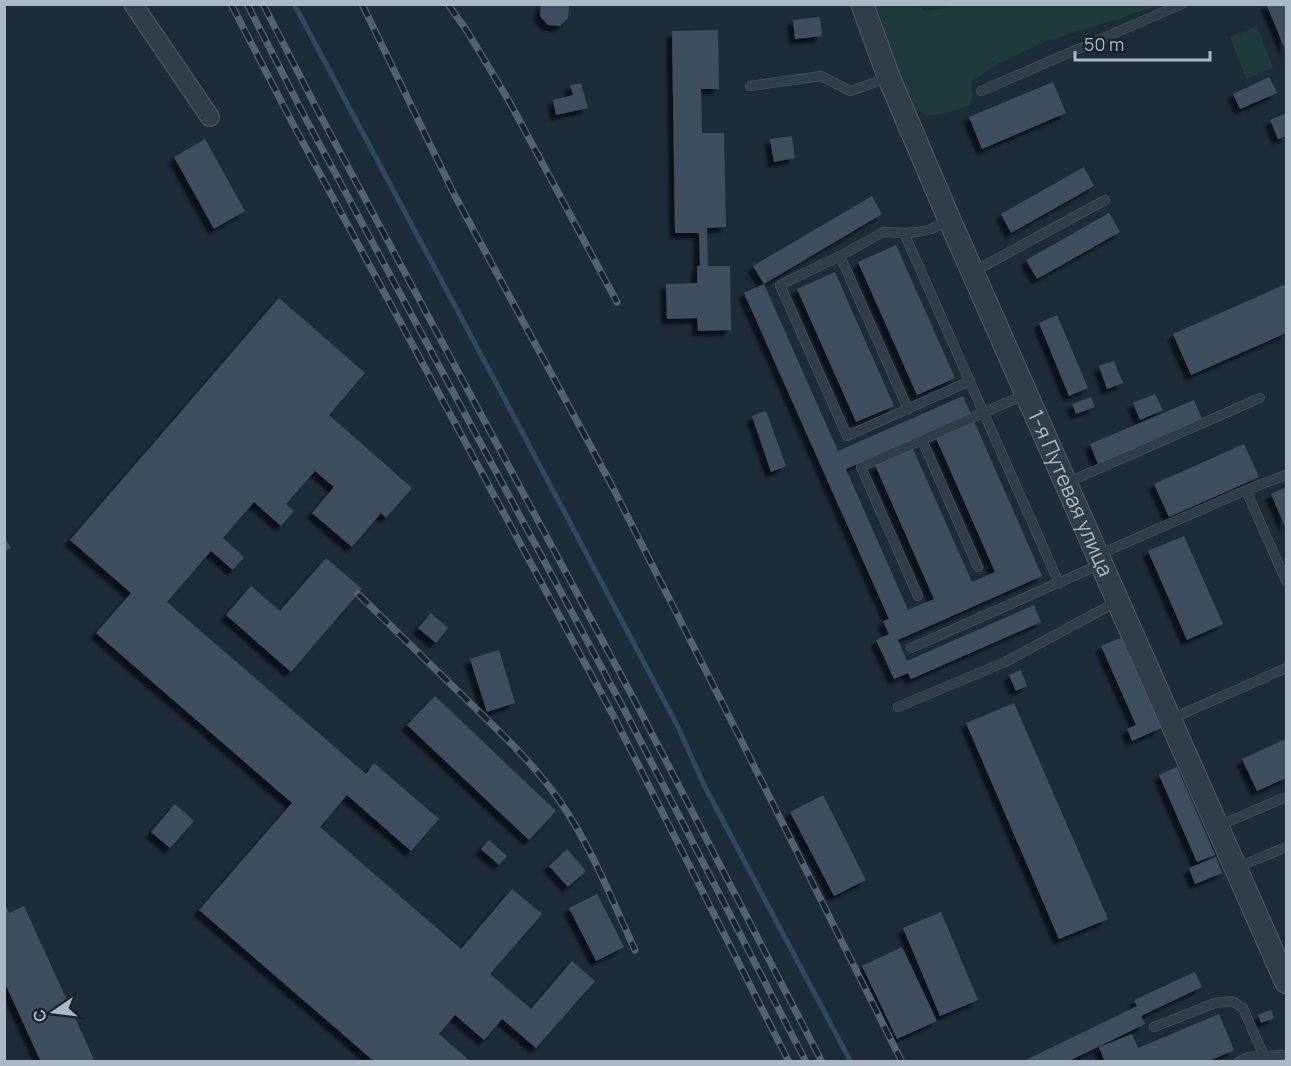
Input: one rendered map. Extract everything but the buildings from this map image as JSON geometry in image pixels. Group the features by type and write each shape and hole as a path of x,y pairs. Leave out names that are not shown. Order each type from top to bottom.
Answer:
{"street":[{"path":"133,4 210,117"},
{"name":"1-я Путевая улица","path":"862,4 889,78 950,221 1286,977"}],"lane":[{"path":"981,91 1182,4"},
{"path":"750,86 821,76 850,91 889,78"},
{"path":"973,272 1105,200"},
{"path":"950,221 931,229 904,233 883,232 780,285 847,436 970,381"},
{"path":"904,233 1059,583"},
{"path":"840,256 908,409"},
{"path":"918,596 861,467 1026,394"},
{"path":"1066,483 1260,398"},
{"path":"922,440 978,567"},
{"path":"911,648 1059,583 1100,560 1246,490 1287,475"},
{"path":"1246,490 1287,581"},
{"path":"898,708 1005,662 1118,601"},
{"path":"1171,719 1287,668"},
{"path":"1218,826 1287,797"},
{"path":"1236,868 1287,847"},
{"path":"1154,1027 1215,1003 1232,1001 1243,1008 1264,1056"},
{"path":"1238,1062 1248,1057 1287,1055"}],"green space":[{"path":"961,4 1156,5 1044,42 999,63 971,82 973,96 970,105 952,112 927,116 912,108 871,5 916,5 926,11"},
{"path":"1257,26 1273,68 1246,79 1230,37"}],"waterway":[{"path":"294,4 678,727 705,787 851,1062"}],"railway":[{"path":"231,4 293,124 613,715 789,1062"},
{"path":"247,4 306,119 625,711 806,1062"},
{"path":"263,4 318,111 637,705 822,1062"},
{"path":"362,4 454,194 610,482 902,1062"},
{"path":"448,4 509,101 617,302"},
{"path":"358,594 506,738 551,789 592,856 635,950"}]}
